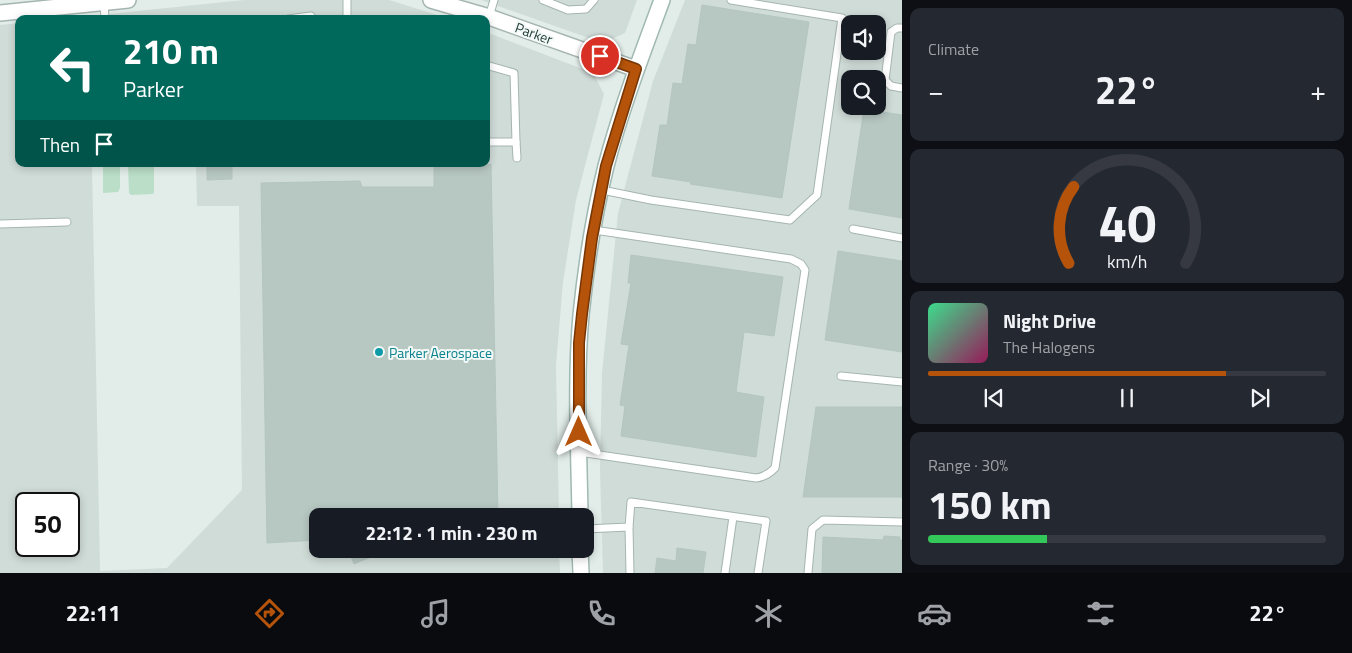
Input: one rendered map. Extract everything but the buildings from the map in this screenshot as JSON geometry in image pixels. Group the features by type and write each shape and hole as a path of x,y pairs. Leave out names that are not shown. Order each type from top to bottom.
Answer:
{"main road":[{"path":"0,13 128,0"},
{"name":"Parker","path":"431,0 485,15"},
{"path":"580,508 579,343 594,230 606,166 636,69 662,0"},
{"name":"Parker","path":"490,16 636,69"},
{"path":"580,558 581,573"}],"lane":[{"path":"347,0 347,15"},
{"path":"489,15 494,0"},
{"path":"543,0 568,10 586,9 594,0"},
{"path":"602,190 651,200 790,220 817,195 842,18 731,0"},
{"path":"104,1 105,15"},
{"path":"902,28 897,28 891,32 885,80 891,86 902,88"},
{"path":"490,66 514,73 517,158"},
{"path":"490,142 516,142"},
{"path":"0,224 67,222"},
{"path":"854,229 902,238"},
{"path":"579,452 756,478 761,478 771,473 775,468 805,270 801,264 791,259 594,230"},
{"path":"841,376 902,382"},
{"path":"630,573 629,527 631,502 766,521 758,573"},
{"path":"725,573 733,517"},
{"path":"808,573 812,529 823,520 902,522"},
{"path":"594,529 629,527"}],"shaded area":[{"path":"244,0 389,0 437,15 99,15"},
{"path":"481,0 637,0 625,33 603,43"},
{"path":"685,0 902,0 902,573 603,573 600,471 602,373 618,213 653,81"},
{"path":"15,23 15,167 92,167 100,571 167,568 242,490 239,206 197,206 196,167 490,167 490,34 593,73 604,94 576,200 563,282 556,365 559,508 309,508 309,558 559,558 560,573 0,573 0,25"}],"green space":[{"path":"103,167 120,167 120,188 118,192 103,193"},
{"path":"128,167 154,167 153,194 131,195 129,193"}],"place":[{"name":"Parker Aerospace","path":"379,352"}],"route":[{"path":"579,432 579,343 592,238 606,166 636,69 600,56"}]}
